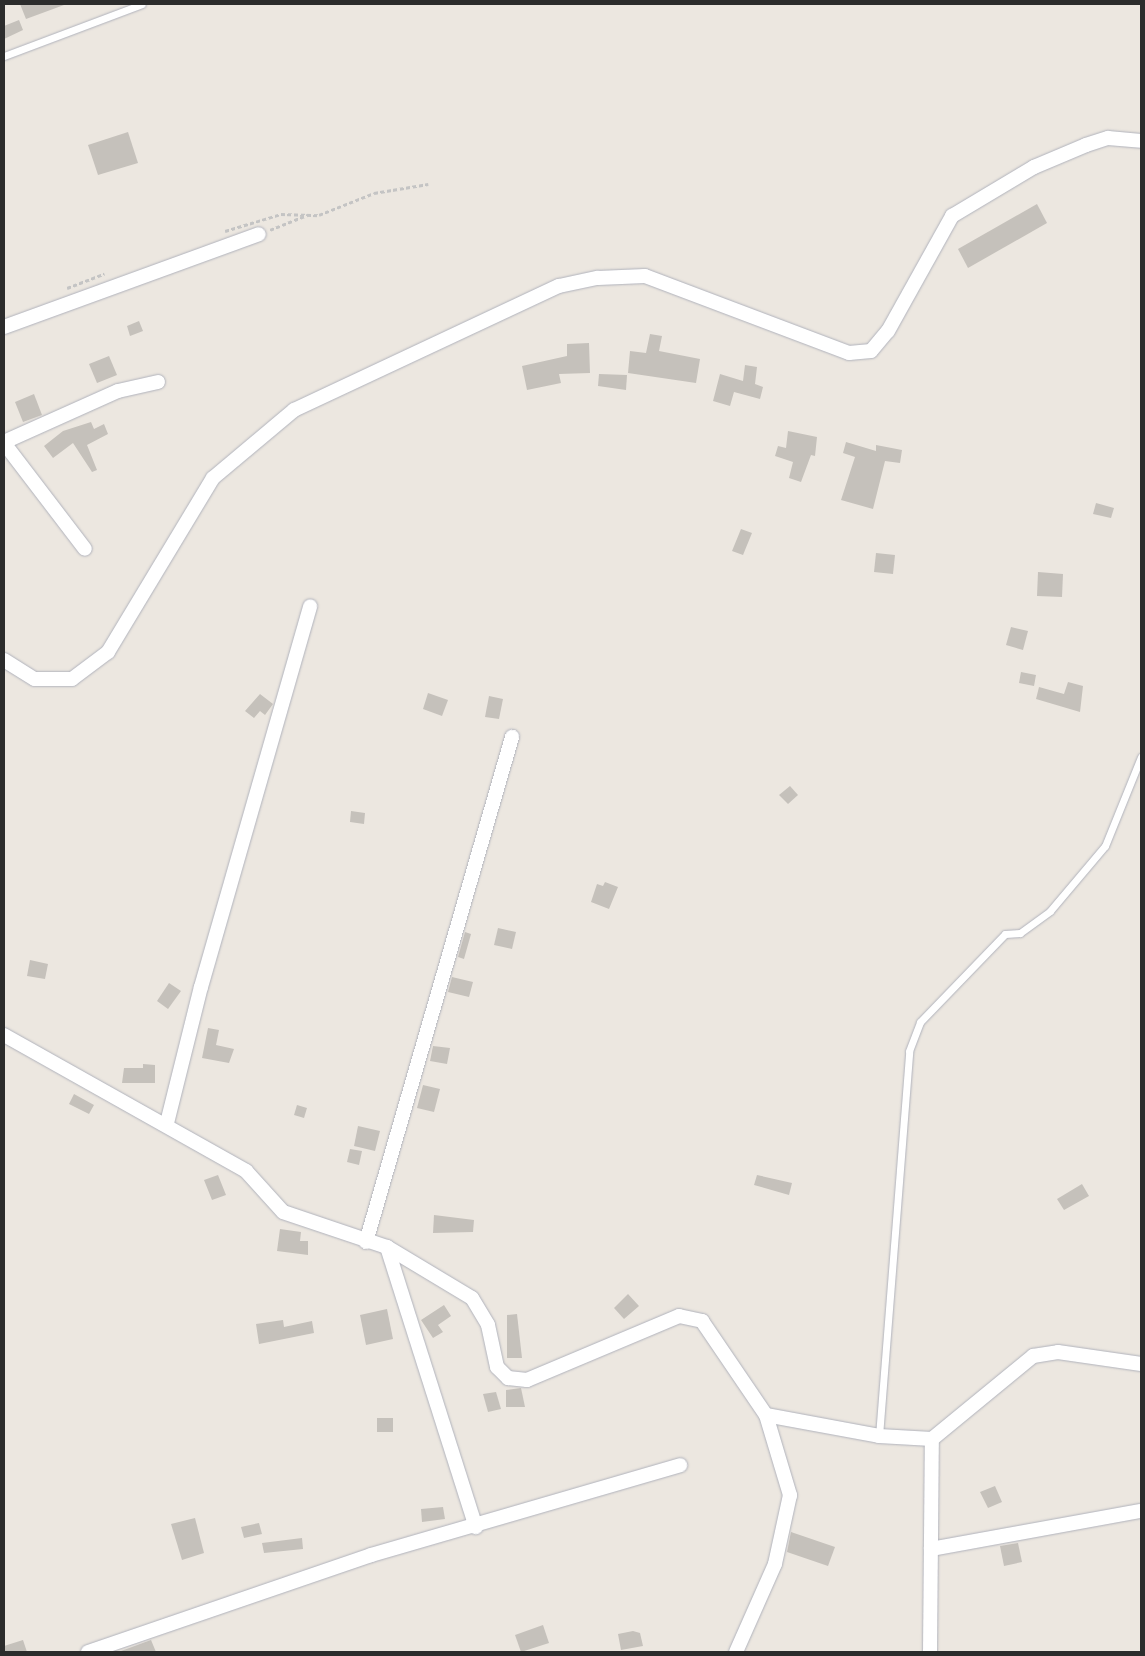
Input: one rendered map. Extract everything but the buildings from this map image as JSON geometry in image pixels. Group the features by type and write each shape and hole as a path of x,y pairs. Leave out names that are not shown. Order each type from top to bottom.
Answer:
{"street":[{"path":"4,660 35,679 72,679 108,652 212,478 294,410 559,286 598,278 645,276 849,353 871,351 888,331 952,216 1034,167 1086,145 1108,138 1141,140"},
{"path":"4,328 259,234"},
{"path":"85,549 4,442 118,392 158,382"},
{"path":"167,1123 201,987 310,606"},
{"path":"366,1242 512,737"},
{"path":"4,1035 167,1123 246,1171 283,1212 366,1242 386,1247 472,1298 488,1325 496,1367 508,1378 527,1380 689,1316 702,1321 766,1415 790,1495 775,1564 736,1652"},
{"path":"386,1247 476,1527"},
{"path":"766,1415 879,1436 932,1439 1033,1356 1058,1352 1141,1364"},
{"path":"930,1652 932,1439"},
{"path":"88,1652 371,1555 476,1527 680,1465"},
{"path":"931,1550 1141,1511"}],"lane":[{"path":"4,56 142,4"},
{"path":"879,1436 909,1050 920,1022 1005,934 1020,933 1050,911 1105,846 1141,757"}],"path":[{"path":"259,234 309,214"}]}
